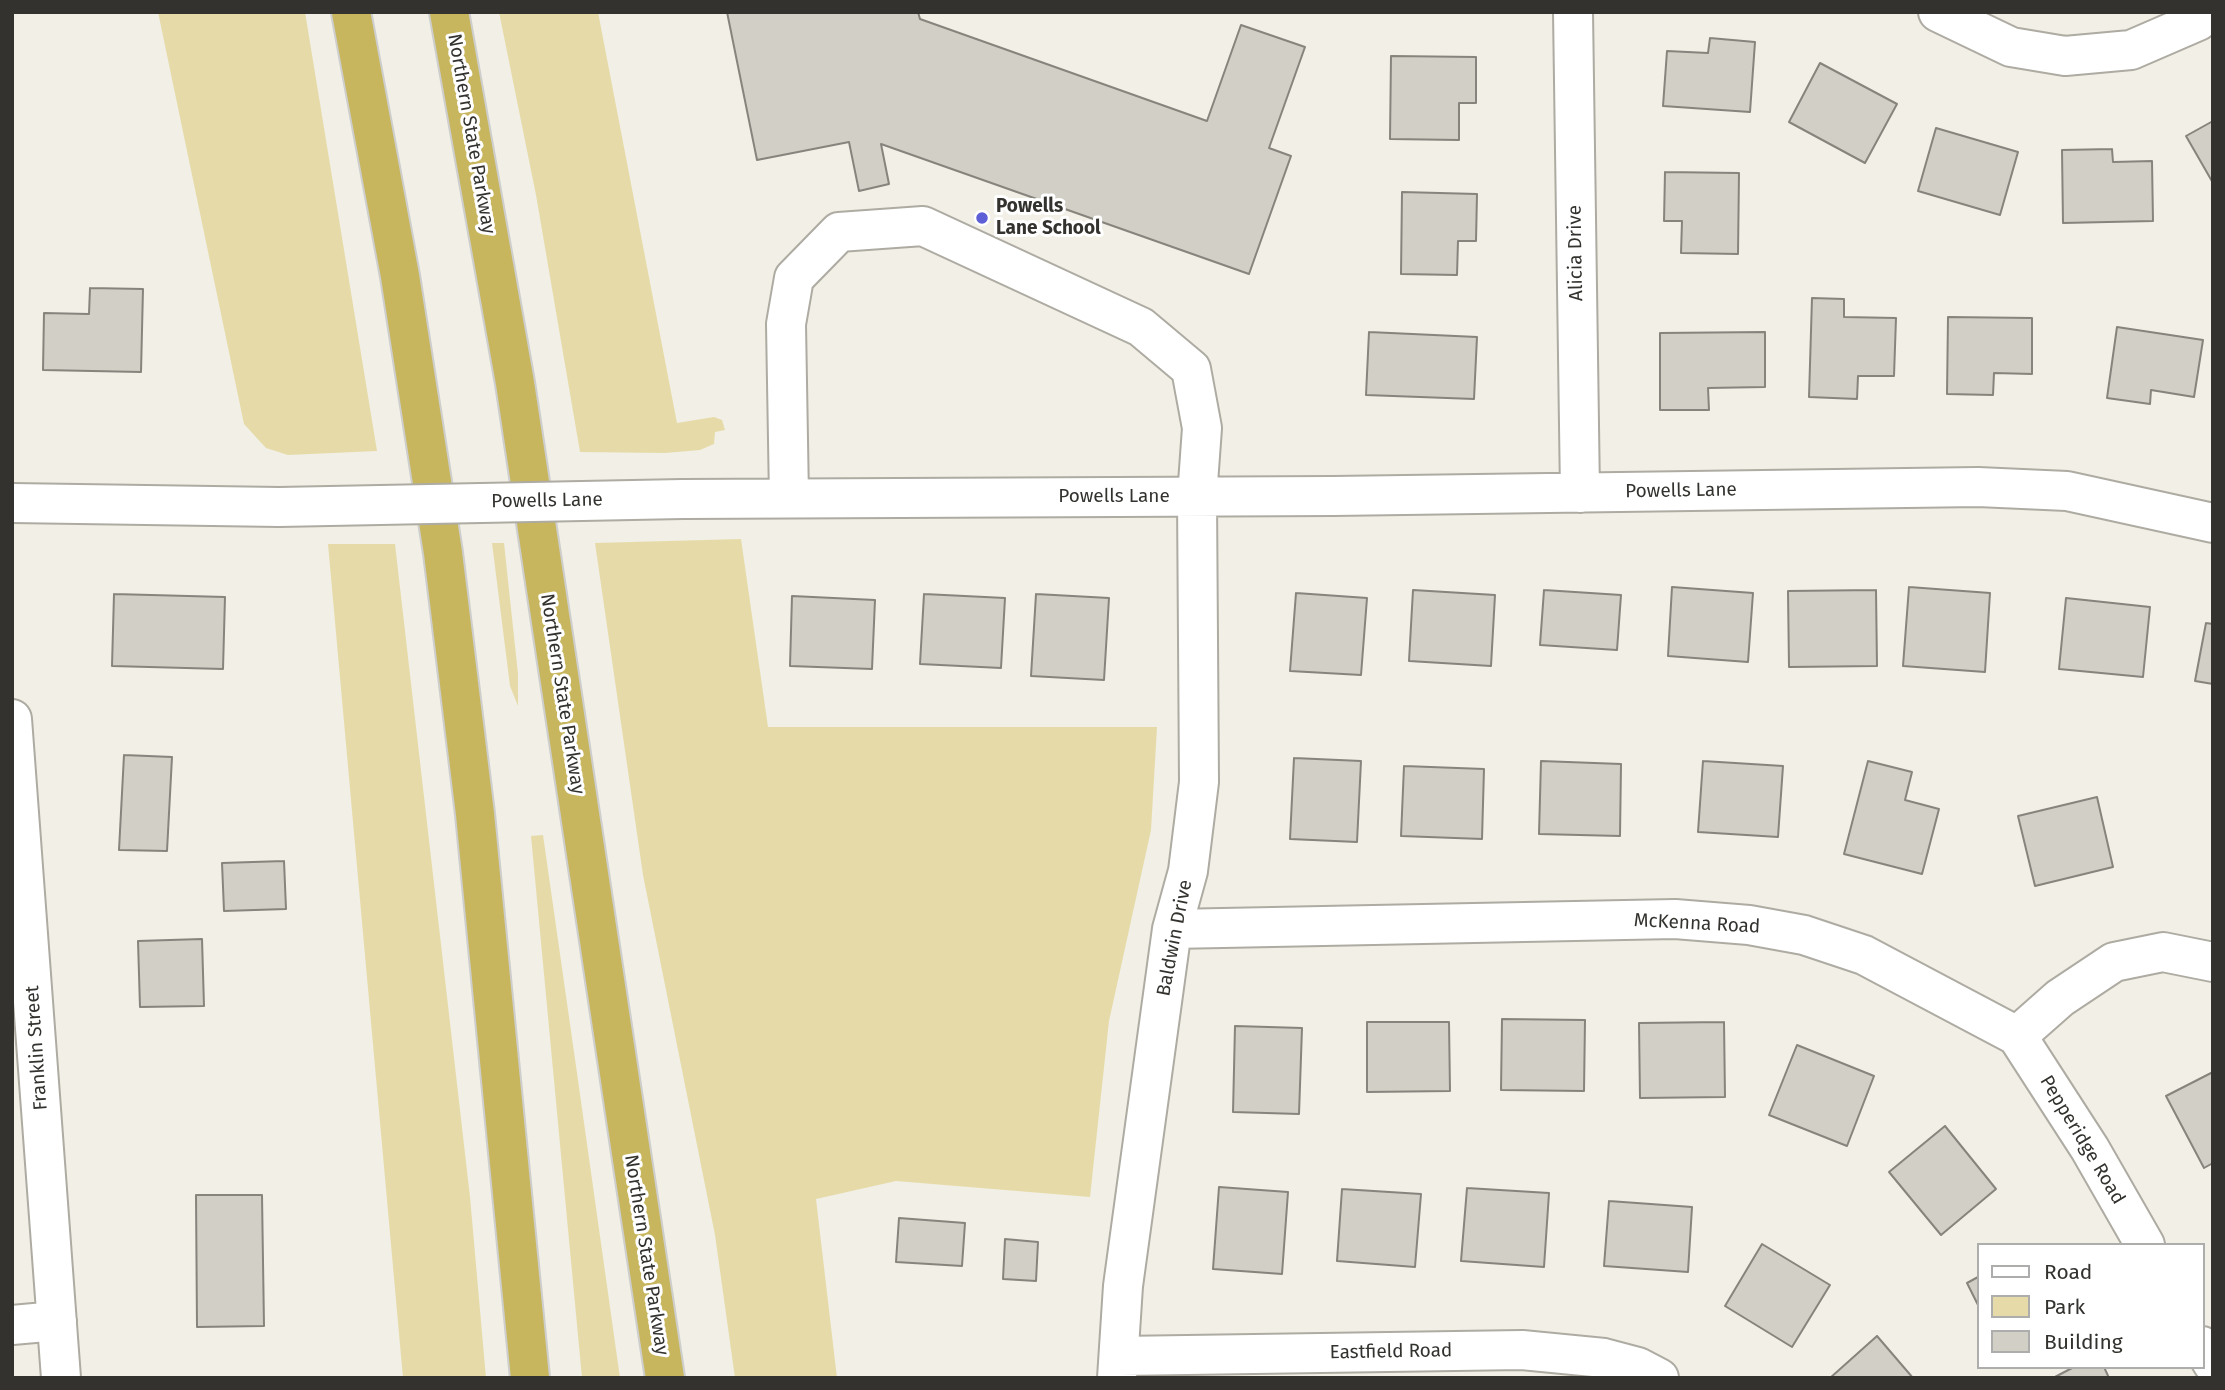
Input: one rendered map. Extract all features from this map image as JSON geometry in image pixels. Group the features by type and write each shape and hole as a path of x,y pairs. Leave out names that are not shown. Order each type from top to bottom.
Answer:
{"highway":[{"path":"351,12 400,276 443,553 475,814 530,1378"},
{"name":"Northern State Parkway","path":"449,12 515,383 665,1378"}],"street":[{"name":"Alicia Drive","path":"1573,12 1580,493"},
{"path":"1938,12 2011,47 2065,56 2131,50 2198,21 2209,12"},
{"name":"Baldwin Drive","path":"789,498 786,324 794,278 839,232 923,226 1140,327 1191,369 1202,428 1197,497 1199,782 1188,870 1172,929 1124,1286 1118,1367"},
{"name":"Powells Lane","path":"12,503 279,507 683,499 1197,497 1978,487 2067,492 2213,523"},
{"name":"Franklin Street","path":"12,719 61,1378"},
{"name":"McKenna Road","path":"1172,929 1675,919 1749,925 1804,936 1864,955 2017,1036"},
{"path":"2017,1036 2060,998 2114,962 2163,952 2213,962"},
{"name":"Pepperidge Road","path":"2017,1036 2090,1149 2144,1243"},
{"path":"12,1325 57,1321"},
{"name":"Eastfield Road","path":"1118,1367 1522,1350 1604,1358 1638,1367 1659,1378"}],"green space":[{"path":"158,12 305,12 377,451 288,455 266,448 244,424"},
{"path":"499,12 598,12 677,423 714,417 722,420 725,430 715,432 714,444 700,450 665,453 580,452 536,195"},
{"path":"741,539 768,727 1157,727 1151,830 1109,1021 1090,1197 896,1181 816,1199 837,1378 735,1378 715,1235 643,875 595,543"},
{"path":"492,543 504,543 518,674 518,706 510,686"},
{"path":"328,544 395,544 470,1197 486,1378 403,1378"},
{"path":"543,835 620,1378 582,1378 531,836"}],"building":[{"path":"727,12 918,12 920,19 1207,121 1241,25 1305,47 1269,148 1291,156 1249,274 881,144 889,184 859,191 849,142 757,160"},
{"path":"1710,38 1755,42 1750,112 1663,106 1667,51 1708,53"},
{"path":"1391,56 1476,57 1476,103 1459,103 1459,140 1390,139"},
{"path":"1820,63 1897,104 1865,163 1789,122"},
{"path":"2213,121 2213,183 2186,136"},
{"path":"1936,128 2018,152 2000,215 1918,191"},
{"path":"2112,149 2113,162 2152,161 2153,221 2063,223 2062,150"},
{"path":"1665,172 1739,173 1738,254 1681,253 1682,221 1664,221"},
{"path":"1402,192 1477,194 1476,241 1458,241 1457,275 1401,274"},
{"path":"90,288 143,289 141,372 43,370 44,313 89,314"},
{"path":"1812,298 1844,299 1844,317 1896,318 1894,376 1858,376 1857,399 1809,397"},
{"path":"1948,317 2032,318 2032,374 1994,373 1993,395 1947,394"},
{"path":"2117,327 2203,340 2194,397 2151,390 2150,404 2107,398"},
{"path":"1369,332 1477,337 1474,399 1366,395"},
{"path":"1765,332 1765,387 1708,388 1709,410 1660,410 1660,333"},
{"path":"1672,587 1753,593 1748,662 1668,656"},
{"path":"1909,587 1990,593 1985,672 1903,666"},
{"path":"1413,590 1495,595 1491,666 1409,661"},
{"path":"1544,590 1621,595 1617,650 1540,645"},
{"path":"1876,590 1877,666 1789,667 1788,591"},
{"path":"1296,593 1367,598 1361,675 1290,671"},
{"path":"114,594 225,597 223,669 112,666"},
{"path":"924,594 1005,598 1001,668 920,664"},
{"path":"1036,594 1109,598 1104,680 1031,676"},
{"path":"792,596 875,600 872,669 790,666"},
{"path":"2066,598 2150,607 2143,677 2059,669"},
{"path":"2206,623 2213,624 2213,684 2195,681"},
{"path":"124,755 172,757 167,851 119,850"},
{"path":"1294,758 1361,761 1357,842 1290,839"},
{"path":"1541,761 1621,764 1620,836 1539,834"},
{"path":"1703,761 1783,766 1778,837 1698,832"},
{"path":"1868,761 1912,772 1905,800 1939,809 1922,874 1844,854"},
{"path":"1404,766 1484,769 1482,839 1401,836"},
{"path":"2097,797 2113,867 2035,886 2018,816"},
{"path":"284,861 286,909 224,911 222,863"},
{"path":"202,939 204,1006 140,1007 138,941"},
{"path":"1502,1019 1585,1020 1584,1091 1501,1090"},
{"path":"1367,1022 1449,1022 1450,1091 1367,1092"},
{"path":"1724,1022 1725,1097 1640,1098 1639,1023"},
{"path":"1235,1026 1302,1028 1299,1114 1233,1112"},
{"path":"1797,1045 1874,1076 1847,1146 1769,1115"},
{"path":"2213,1072 2213,1163 2204,1168 2166,1096"},
{"path":"1945,1126 1996,1189 1941,1235 1889,1172"},
{"path":"1219,1187 1288,1192 1282,1274 1213,1269"},
{"path":"1467,1188 1549,1193 1544,1267 1461,1261"},
{"path":"1342,1189 1421,1194 1415,1267 1337,1261"},
{"path":"196,1195 262,1195 264,1326 197,1327"},
{"path":"1609,1201 1692,1207 1688,1272 1604,1266"},
{"path":"899,1218 965,1223 962,1266 896,1262"},
{"path":"1005,1239 1038,1242 1036,1281 1003,1279"},
{"path":"1762,1244 1830,1285 1792,1347 1725,1306"},
{"path":"1976,1278 1976,1301 1967,1283"},
{"path":"1877,1336 1913,1378 1830,1378"},
{"path":"2070,1369 2105,1369 2109,1378 2053,1378"}],"place":[{"name":"Powells Lane School","path":"982,218"}]}
